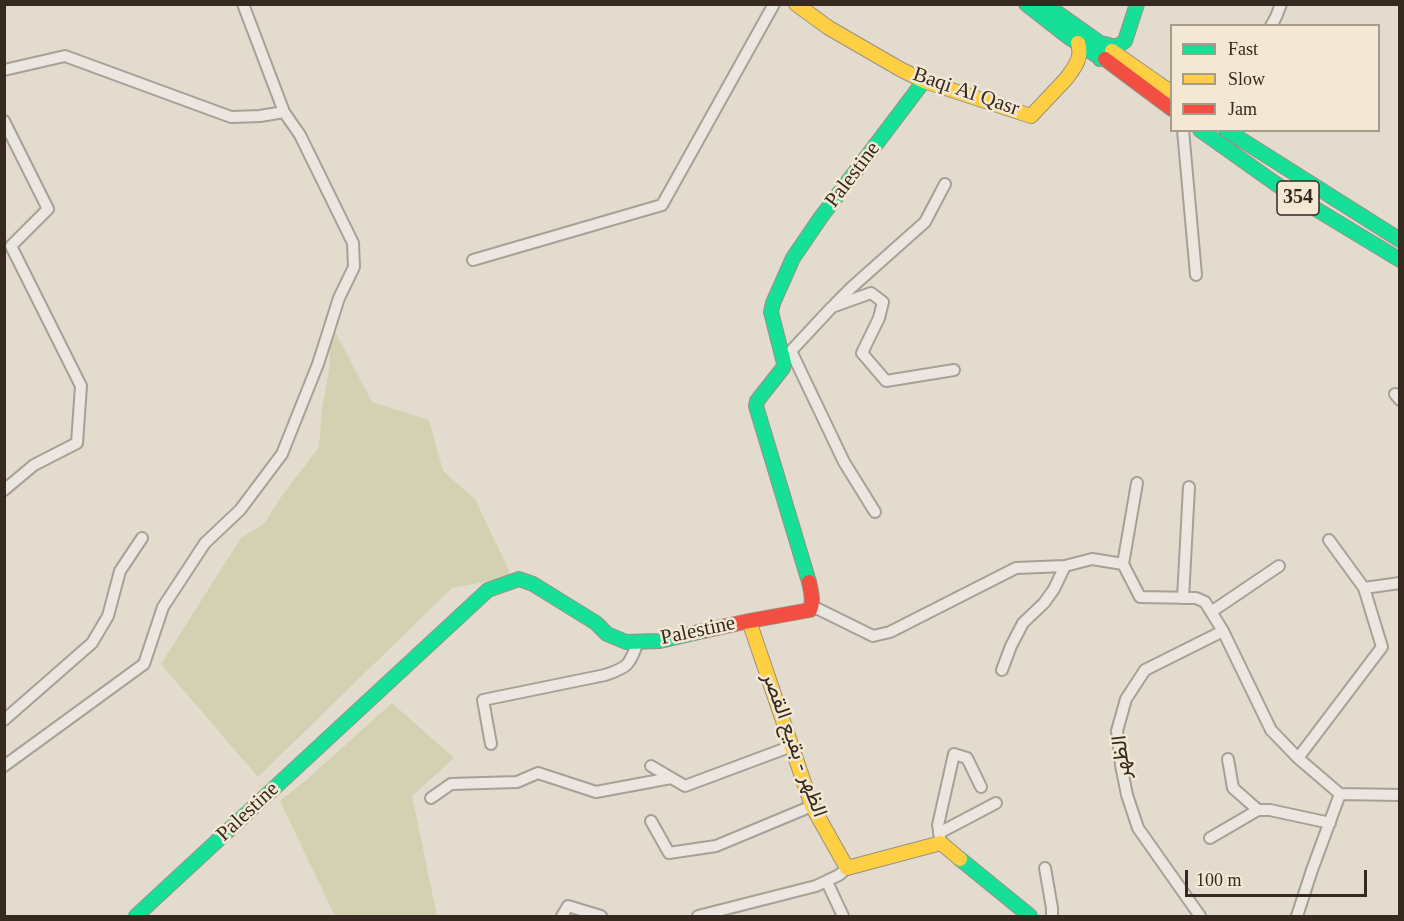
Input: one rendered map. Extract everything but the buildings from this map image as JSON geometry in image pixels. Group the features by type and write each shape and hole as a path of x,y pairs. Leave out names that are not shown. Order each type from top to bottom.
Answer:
{"main road":[{"name":"Baqi Al Qasr","path":"796,4 829,28 924,81 1031,116 1066,79"},
{"path":"1026,4 1078,43 1103,53 1170,92"},
{"path":"1045,4 1170,107"},
{"path":"1066,79 1090,56 1103,53 1125,41 1137,4"},
{"path":"1066,79 1081,53 1078,43"},
{"name":"Palestine","path":"788,356 771,312 793,258 821,217 924,81"},
{"name":"354","path":"1203,132 1286,191 1400,260"},
{"name":"354","path":"1229,132 1400,240"},
{"path":"788,356 783,368 756,405 812,593 813,606"},
{"name":"Palestine","path":"136,916 488,590 519,579 532,584 596,623 607,634 621,640 638,642 660,640 749,621 808,612 813,606"},
{"name":"الظهر - بقيع القصر","path":"749,621 812,806 847,868"},
{"path":"847,868 940,838 993,887 1030,916"}],"street":[{"path":"4,766 144,664 164,606 193,561 205,543 240,510 282,454 318,364 339,298 354,267 353,243 300,135 284,112 243,4"},
{"path":"472,260 662,205 774,4"},
{"path":"1272,24 1281,4"},
{"path":"4,70 65,56 231,117 284,112"},
{"path":"4,121 48,209 10,246 81,387 77,443 34,465 4,490"},
{"path":"1183,132 1196,275"},
{"path":"875,512 844,462 788,356 852,287 925,222 945,184"},
{"path":"832,307 871,293 883,302 879,318 862,353 886,381 954,370"},
{"path":"1137,483 1123,564 1140,597 1196,598 1205,602 1223,631 1271,730 1298,758 1340,794 1400,795"},
{"path":"1183,598 1189,487"},
{"path":"4,720 92,643 108,616 120,571 142,538"},
{"path":"1298,758 1382,647 1364,588 1329,540"},
{"path":"813,606 873,636 890,632 1016,568 1065,566 1092,559 1123,564"},
{"path":"1002,670 1023,623 1044,603 1065,566"},
{"path":"1212,612 1279,566"},
{"path":"1364,588 1400,584"},
{"name":"الظهر","path":"1200,916 1138,828 1127,795 1117,731 1126,699 1145,670 1223,631"},
{"path":"491,744 483,700 605,675 622,669 630,660 638,642"},
{"path":"651,766 685,786 792,746"},
{"path":"981,787 967,758 954,754 938,825 940,838 996,803"},
{"path":"1228,759 1233,788 1258,810"},
{"path":"432,798 451,784 517,782 538,773 596,792 671,778"},
{"path":"1297,916 1340,794"},
{"path":"651,821 669,853 716,846 812,806"},
{"path":"1210,838 1258,810 1270,810 1330,823"},
{"path":"698,916 816,886 839,875 847,868"},
{"path":"1046,868 1052,916"},
{"path":"826,882 843,916"},
{"path":"562,916 568,906 601,916"}],"shaded area":[{"path":"329,320 372,402 429,420 443,471 475,499 512,577 452,588 258,777 161,664 241,538 264,524 281,497 319,447 322,410 330,363"},
{"path":"392,703 454,758 412,796 437,916 335,916 280,801"}],"traffic: fast":[{"path":"1026,4 1096,55"},
{"path":"1045,4 1100,43 1109,45 1112,51 1109,57 1100,59 1095,52 1100,43"},
{"path":"1111,46 1118,46 1125,41 1137,4"},
{"path":"809,582 756,406 757,401 783,368 784,363 771,312 773,303 793,258 821,217 924,81"},
{"path":"1203,132 1286,191 1400,260"},
{"path":"1229,132 1400,240"},
{"path":"136,916 488,590 519,579 533,584 596,623 607,634 626,642 660,641 703,631"},
{"path":"960,859 1030,916"}],"traffic: slow":[{"path":"796,4 829,28 924,81 1031,116 1066,79"},
{"path":"1066,79 1079,58 1078,43"},
{"path":"1112,51 1170,92"},
{"path":"749,621 812,806 847,868 941,843 960,859"}],"traffic: jam":[{"path":"1105,59 1170,108"},
{"path":"703,631 810,610 812,600 809,582"}]}
